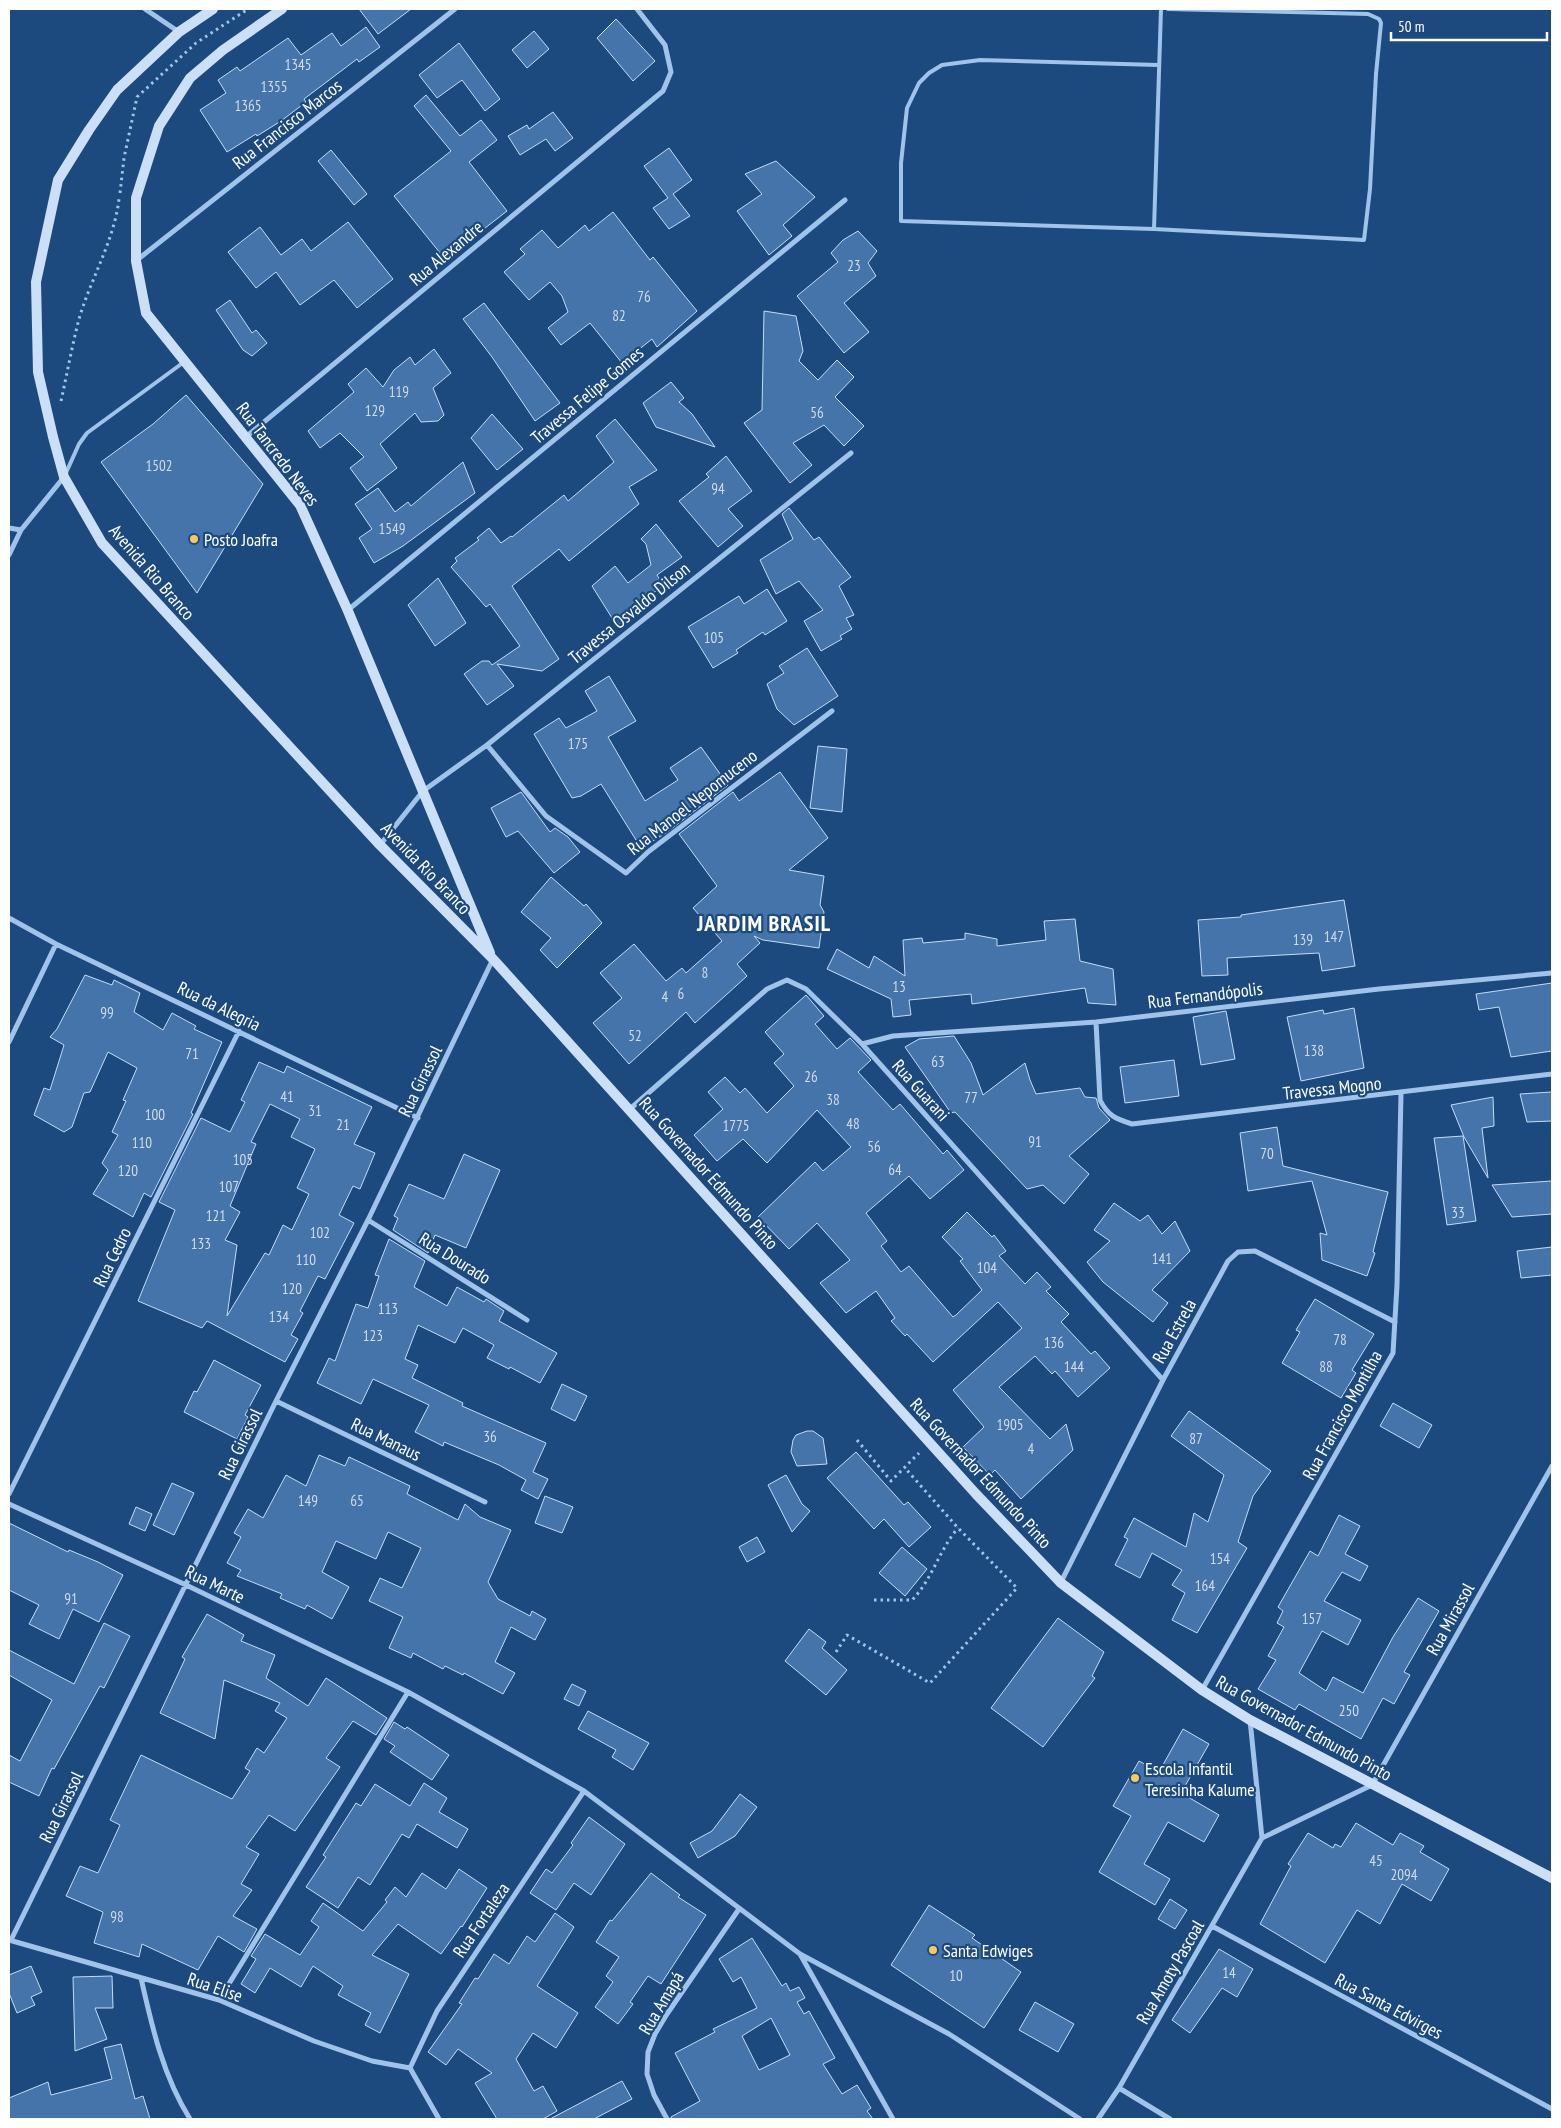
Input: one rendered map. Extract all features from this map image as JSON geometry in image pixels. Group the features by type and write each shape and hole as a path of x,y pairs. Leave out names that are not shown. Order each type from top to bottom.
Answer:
{"street":[{"path":"145,9 179,32"},
{"name":"Avenida Rio Branco","path":"213,9 179,32 117,90 58,180 36,282 38,372 64,477 102,543 380,845 492,959"},
{"name":"Rua Tancredo Neves","path":"282,9 223,50 190,78 158,126 136,198 136,261 146,314 247,436 300,505 348,611 492,959"},
{"name":"Rua Francisco Marcos","path":"136,261 455,9"},
{"name":"Rua Alexandre","path":"247,436 663,91 671,72 665,45 637,9"},
{"name":"Travessa Felipe Gomes","path":"348,611 845,200"},
{"name":"Travessa Osvaldo Dilson","path":"423,791 487,744 851,452"},
{"path":"9,556 21,530 64,477"},
{"path":"9,528 21,530"},
{"name":"Rua Manoel Nepomuceno","path":"487,744 546,816 626,873 648,852 832,711"},
{"path":"380,845 423,791"},
{"name":"Rua da Alegria","path":"9,918 56,944 418,1118"},
{"path":"9,1042 56,944"},
{"name":"Rua Governador Edmundo Pinto","path":"492,959 930,1442 1061,1583 1202,1690 1250,1720 1552,1878"},
{"name":"Rua Girassol","path":"10,1940 368,1220 492,959"},
{"name":"Rua Fernandópolis","path":"862,1044 893,1036 1096,1022 1379,989 1552,973"},
{"name":"Rua Guarani","path":"630,1109 767,989 787,980 806,988 862,1044 1164,1380"},
{"name":"Travessa Mogno","path":"1096,1022 1100,1100 1105,1112 1114,1119 1132,1124 1401,1094 1552,1074"},
{"name":"Rua Cedro","path":"9,1494 239,1031"},
{"name":"Rua Francisco Montilha","path":"1202,1690 1393,1353 1401,1094"},
{"name":"Rua Dourado","path":"368,1220 527,1320"},
{"name":"Rua Estrela","path":"1061,1583 1164,1380 1228,1261 1238,1252 1255,1251 1395,1322"},
{"name":"Rua Manaus","path":"276,1402 486,1502"},
{"name":"Rua Mirassol","path":"1372,1785 1552,1466"},
{"name":"Rua Marte","path":"9,1504 186,1585 408,1692 584,1791 800,1954 949,2034 1075,2118"},
{"path":"219,2000 408,1692"},
{"path":"1250,1720 1262,1838 1372,1785"},
{"name":"Rua Fortaleza","path":"410,2068 436,2011 584,1791"},
{"name":"Rua Amoty Pascoal","path":"1098,2119 1119,2088 1262,1838"},
{"name":"Rua Amapá","path":"667,2119 654,2096 647,2074 651,2043 667,2014 739,1909"},
{"name":"Rua Santa Edvirges","path":"1212,1926 1552,2109"},
{"name":"Rua Elise","path":"10,1940 219,2000 314,2041 372,2061 410,2068"},
{"path":"800,1954 893,2119"},
{"path":"141,1978 155,2042 178,2101 190,2119"},
{"path":"410,2068 439,2119"},
{"path":"1119,2088 1170,2119"}],"lane":[{"path":"1154,229 1161,9"},
{"path":"1158,65 980,60 942,65 929,73 919,83 907,108 901,163 901,221 1154,229 1363,241 1366,238 1376,74 1382,23 1376,16 1368,14 1168,9"},
{"path":"64,477 79,444 88,433 184,362"}],"path":[{"path":"857,1440 891,1481 930,1442"},
{"path":"836,1652 847,1635 930,1683 1017,1588 958,1528 905,1468"},
{"path":"874,1600 912,1600 924,1588 947,1541 958,1528"}],"building":[{"path":"359,9 411,9 378,34"},
{"path":"616,19 655,61 633,81 597,38"},
{"path":"366,27 380,47 359,62 357,59 304,99 306,102 281,121 227,152 200,110 226,93 218,80 237,67 240,71 288,38 301,55 332,33 341,46"},
{"path":"534,31 549,49 527,68 512,50"},
{"path":"459,43 500,99 485,111 462,80 437,98 419,75"},
{"path":"426,95 460,136 481,120 497,140 469,162 507,211 445,259 394,196 451,151 414,106"},
{"path":"553,112 573,138 555,151 546,139 520,155 508,136 527,125 529,129"},
{"path":"669,148 692,180 673,194 690,216 669,229 653,208 668,198 644,166"},
{"path":"331,150 367,194 354,205 318,161"},
{"path":"776,161 815,197 783,225 792,236 769,255 737,211 762,194 745,174"},
{"path":"613,212 650,260 653,257 697,311 657,347 652,339 622,363 590,323 561,345 548,328 568,312 562,296 550,282 529,300 504,272 525,254 520,249 542,230 558,248 585,225 589,231"},
{"path":"348,222 393,279 357,308 334,280 300,305 276,272 256,288 228,252 260,227 281,255 302,239 311,251"},
{"path":"858,231 877,251 868,263 876,276 844,303 869,332 844,353 797,296 838,262 831,253 843,240"},
{"path":"230,300 252,333 256,330 267,343 252,356 243,350 216,310"},
{"path":"484,303 560,403 535,421 492,357 463,319"},
{"path":"764,311 796,316 803,351 799,361 818,380 837,360 854,377 835,397 864,426 844,446 824,425 793,443 812,465 790,483 744,423 762,410"},
{"path":"434,349 451,373 433,388 444,415 438,421 421,422 415,413 380,444 397,468 367,491 350,468 364,457 340,433 320,448 308,431 354,392 348,384 366,368 383,387 394,370 410,357 415,365"},
{"path":"671,382 684,398 679,402 692,414 715,447 656,427 643,403"},
{"name":"Posto Joafra","path":"186,395 263,484 197,593 101,462 153,424"},
{"path":"492,414 523,449 497,470 471,438"},
{"path":"615,419 657,470 629,487 639,504 569,561 559,549 512,586 559,659 542,671 497,664 514,686 487,705 464,674 482,661 489,661 492,665 520,646 490,604 486,607 451,567 457,561 455,558 479,540 477,538 489,528 501,543 512,537 564,495 568,501 614,462 596,436"},
{"path":"726,456 752,491 728,509 743,526 718,547 679,501 709,477 706,474"},
{"path":"463,462 475,493 403,546 374,563 359,538 372,529 355,504 378,488 395,512 408,502 411,506"},
{"path":"789,508 814,540 819,537 851,577 839,586 854,615 846,618 852,629 840,636 842,639 821,651 804,621 823,610 799,581 776,594 760,560 793,539 782,514"},
{"path":"656,524 682,557 657,575 664,586 642,600 645,603 617,626 592,586 615,566 628,583 651,565 646,544 641,539"},
{"path":"438,578 466,623 435,646 408,605"},
{"path":"767,589 787,621 765,635 763,632 736,650 738,653 713,668 688,627 739,596 744,604"},
{"path":"807,648 838,696 794,725 777,709 767,684 784,673 779,666"},
{"path":"609,676 636,721 608,737 645,801 678,780 670,768 701,747 728,785 666,833 641,848 601,784 581,796 572,798 534,734 559,718 566,728 597,711 585,691"},
{"path":"818,746 847,749 842,812 810,808"},
{"path":"780,772 828,838 789,870 824,876 820,905 824,912 819,948 763,940 754,936 760,943 737,964 747,976 695,1023 686,1012 629,1064 593,1023 622,998 600,973 634,944 666,981 682,968 686,973 722,941 693,908 717,886 679,834 733,792 739,801"},
{"path":"521,792 550,832 555,828 568,837 580,852 554,873 518,831 506,837 491,808"},
{"path":"551,877 584,906 586,904 602,923 557,968 540,950 551,938 521,912"},
{"path":"1344,900 1355,966 1322,971 1319,953 1227,958 1228,975 1202,976 1198,920 1241,917 1241,915"},
{"path":"1075,919 1080,961 1113,969 1116,1005 1088,1003 1085,988 972,1004 971,994 909,1000 911,1015 893,1017 891,999 827,969 837,949 869,968 874,956 905,976 903,940 922,938 923,943 965,939 965,933 997,939 997,946 1046,940 1044,921"},
{"path":"85,975 112,985 114,980 140,993 134,1012 163,1030 172,1013 196,1026 194,1029 222,1042 191,1113 193,1114 151,1197 144,1193 133,1217 93,1194 108,1170 102,1163 118,1135 112,1132 126,1101 123,1100 137,1068 108,1052 90,1092 84,1093 72,1127 64,1132 34,1115 44,1088 50,1090 64,1045 50,1037 57,1029"},
{"path":"1552,983 1552,1051 1511,1057 1499,1007 1479,1010 1476,994"},
{"path":"806,995 824,1016 815,1024 837,1049 850,1038 871,1060 858,1072 893,1110 900,1104 943,1154 947,1150 964,1170 930,1199 909,1176 866,1213 887,1241 881,1246 901,1272 909,1266 953,1317 956,1315 982,1290 960,1261 963,1259 942,1237 967,1212 992,1237 994,1235 1006,1251 999,1256 1025,1284 1037,1272 1051,1287 1046,1291 1069,1314 1061,1322 1091,1354 1095,1351 1110,1368 1078,1397 1055,1371 1052,1374 1035,1356 999,1387 1050,1439 1066,1424 1073,1450 1021,1499 995,1470 990,1475 963,1447 984,1427 953,1390 1022,1328 998,1302 933,1362 907,1334 905,1336 891,1321 895,1318 876,1291 846,1313 820,1283 850,1260 817,1223 789,1249 758,1217 815,1162 823,1171 851,1147 817,1110 767,1163 743,1139 717,1161 694,1135 723,1109 708,1092 725,1077 740,1093 745,1088 767,1113 794,1086 774,1063 784,1054 765,1032"},
{"path":"1354,1008 1364,1068 1301,1081 1287,1017 1323,1010 1324,1014"},
{"path":"1226,1011 1235,1059 1201,1065 1193,1017"},
{"path":"954,1036 971,1063 983,1095 1025,1063 1036,1094 1080,1088 1085,1097 1096,1098 1099,1108 1110,1120 1069,1156 1089,1174 1064,1204 1043,1185 1027,1189 955,1112 951,1113 905,1047 919,1039"},
{"path":"1174,1060 1179,1096 1125,1103 1120,1067"},
{"path":"259,1062 284,1073 287,1066 372,1107 354,1144 375,1153 360,1189 353,1186 339,1215 354,1223 325,1279 318,1276 300,1311 303,1313 291,1335 298,1339 285,1362 207,1321 202,1328 138,1301 175,1210 159,1202 201,1118 230,1132 245,1102 241,1100","holes":["270,1104 300,1119 291,1137 315,1149 297,1188 309,1194 292,1230 283,1225 269,1255 265,1253 227,1316 237,1245 225,1240 240,1212 230,1206 256,1144 251,1142"]},
{"path":"1552,1092 1552,1121 1527,1122 1520,1094"},
{"path":"1493,1097 1494,1126 1482,1128 1488,1178 1464,1137 1451,1105"},
{"path":"1277,1127 1283,1166 1388,1192 1373,1252 1375,1253 1367,1276 1322,1260 1320,1233 1327,1235 1312,1181 1248,1191 1240,1133"},
{"path":"1463,1136 1476,1221 1447,1225 1434,1138"},
{"path":"464,1154 500,1170 466,1248 435,1235 428,1253 393,1230 398,1218 394,1216 409,1184 444,1199"},
{"path":"1552,1181 1552,1214 1512,1217 1492,1185"},
{"path":"1114,1203 1140,1221 1148,1215 1162,1234 1175,1221 1190,1251 1152,1290 1168,1303 1153,1322 1103,1282 1087,1262 1110,1241 1094,1230"},
{"path":"389,1239 425,1261 414,1287 447,1306 457,1287 484,1302 486,1299 504,1311 499,1321 557,1353 540,1383 510,1367 509,1369 487,1358 494,1345 463,1328 455,1343 418,1325 405,1359 418,1365 412,1378 463,1403 462,1406 546,1443 533,1472 548,1479 538,1499 521,1490 526,1480 499,1465 444,1442 443,1446 415,1432 429,1405 373,1379 361,1404 317,1383 329,1358 335,1361 356,1304 368,1308 379,1276 375,1275"},
{"path":"1552,1247 1552,1275 1521,1278 1517,1251"},
{"path":"1315,1299 1374,1334 1352,1370 1356,1373 1341,1398 1282,1363 1300,1332 1296,1330"},
{"path":"214,1360 261,1385 245,1415 248,1417 237,1439 184,1412 194,1391 197,1392"},
{"path":"562,1384 587,1396 575,1421 551,1409"},
{"path":"1393,1403 1432,1425 1419,1448 1380,1426"},
{"path":"1189,1411 1271,1471 1253,1496 1238,1542 1247,1548 1197,1633 1172,1620 1185,1593 1172,1585 1182,1570 1152,1553 1140,1578 1115,1565 1128,1539 1124,1537 1134,1518 1186,1547 1194,1513 1208,1522 1224,1475 1171,1436"},
{"path":"813,1431 823,1438 827,1464 797,1466 791,1452 793,1440 796,1435"},
{"path":"856,1452 904,1505 908,1502 931,1527 909,1547 884,1519 874,1529 827,1478"},
{"path":"319,1455 345,1466 349,1457 410,1486 407,1494 458,1520 465,1504 480,1517 511,1530 488,1582 498,1599 530,1616 532,1611 546,1619 535,1640 511,1627 495,1662 515,1673 503,1694 464,1673 463,1675 445,1666 443,1669 413,1653 411,1658 389,1648 403,1617 369,1601 380,1578 402,1588 421,1548 388,1532 376,1559 336,1541 322,1572 349,1587 332,1619 307,1605 305,1609 280,1598 282,1594 237,1576 241,1570 227,1563 241,1537 234,1533 248,1509 263,1518 286,1475 306,1486"},
{"path":"786,1475 802,1504 810,1511 792,1532 768,1485"},
{"path":"172,1483 194,1493 174,1535 153,1525"},
{"path":"545,1496 573,1507 562,1533 535,1523"},
{"path":"136,1507 152,1514 145,1531 129,1524"},
{"path":"1339,1515 1360,1526 1345,1554 1368,1566 1360,1581 1342,1572 1324,1601 1361,1620 1348,1645 1322,1631 1299,1673 1326,1691 1333,1677 1363,1693 1393,1637 1418,1598 1439,1611 1404,1672 1410,1675 1394,1704 1383,1698 1361,1739 1299,1704 1295,1710 1258,1689 1276,1660 1268,1656 1284,1627 1277,1623 1283,1611 1278,1607 1310,1551 1318,1556"},
{"path":"9,1523 68,1552 69,1550 98,1562 123,1575 99,1622 73,1609 59,1639 29,1624 39,1605 9,1590"},
{"path":"757,1537 765,1552 747,1562 739,1547"},
{"path":"902,1547 927,1569 905,1596 879,1573"},
{"path":"207,1614 244,1635 241,1641 275,1655 266,1678 308,1706 326,1678 387,1718 376,1735 353,1721 326,1758 340,1767 295,1831 269,1815 246,1847 259,1854 241,1884 252,1890 233,1916 257,1929 244,1952 218,1936 198,1970 142,1944 139,1957 94,1943 103,1912 66,1896 80,1866 98,1873 120,1825 110,1820 141,1755 232,1799 250,1771 245,1768 257,1748 264,1753 287,1718 275,1711 280,1703 224,1680 215,1739 160,1713 185,1659 182,1657"},
{"path":"1058,1618 1104,1652 1092,1676 1095,1678 1043,1747 991,1708"},
{"path":"104,1623 130,1636 104,1688 100,1686 54,1769 52,1768 39,1796 9,1782 9,1755 20,1761 52,1700 9,1675 9,1650 74,1684"},
{"path":"809,1629 826,1642 822,1648 847,1670 826,1695 785,1661"},
{"path":"572,1684 586,1691 579,1706 564,1699"},
{"path":"588,1711 649,1743 633,1770 612,1757 616,1750 578,1729"},
{"path":"394,1722 405,1729 407,1727 449,1755 432,1780 390,1752 395,1746 384,1739"},
{"path":"1183,1729 1209,1744 1181,1793 1219,1815 1204,1842 1168,1822 1144,1864 1170,1879 1155,1905 1099,1872 1131,1816 1113,1806 1139,1761 1159,1772"},
{"path":"424,1783 447,1798 439,1812 468,1829 457,1848 417,1824 409,1838 402,1834 370,1885 358,1877 338,1908 306,1887 326,1857 323,1855 356,1803 361,1806 375,1784 410,1806"},
{"path":"740,1794 757,1807 735,1836 698,1858 690,1843 712,1831"},
{"path":"589,1817 625,1844 591,1895 574,1883 556,1910 530,1893 546,1869 552,1873 573,1845 571,1843"},
{"path":"1356,1823 1393,1845 1400,1833 1424,1846 1420,1852 1449,1869 1431,1901 1402,1884 1380,1924 1357,1910 1325,1963 1260,1924 1291,1866 1288,1864 1308,1833 1333,1848 1335,1844 1341,1847"},
{"path":"459,1869 487,1888 462,1927 441,1954 398,1924 372,1955 409,1974 380,2033 365,2025 371,2013 338,1995 343,1986 313,1966 301,1987 270,1968 255,1993 241,1984 256,1959 251,1956 265,1934 300,1955 319,1927 311,1921 323,1903 363,1931 387,1902 385,1900 395,1887 406,1897 422,1873 446,1889"},
{"path":"651,1873 680,1895 678,1897 706,1915 661,1984 648,1976 630,2002 633,2004 618,2024 595,2007 613,1982 606,1976 619,1957 596,1942 610,1920 612,1921"},
{"path":"1170,1899 1187,1910 1175,1929 1158,1919"},
{"path":"929,1905 975,1935 972,1938 1021,1972 984,2028 891,1965"},
{"path":"555,1913 574,1927 537,1986 578,2013 556,2048 533,2033 516,2059 534,2091 543,2086 557,2111 543,2119 497,2119 475,2083 492,2073 458,2049 446,2065 428,2052 462,2004 459,2003 475,1978 478,1979 494,1954 509,1964 527,1936 535,1942"},
{"path":"752,1938 782,1986 786,1983 790,1991 799,1987 805,1998 797,2002 804,2014 809,2011 835,2058 823,2064 842,2094 857,2085 871,2108 867,2111 873,2119 671,2119 671,2117 700,2101 675,2053 715,2032 713,2029 757,2008 741,1977 733,1982 719,1959","holes":["771,2018 790,2055 759,2070 742,2036"]},
{"path":"1219,1949 1253,1969 1237,1997 1222,1988 1190,2033 1172,2020"},
{"path":"31,1966 42,1992 31,1997 35,2005 17,2013 9,1993 9,1975"},
{"path":"112,1976 113,2008 95,2008 107,2039 75,2051 73,1977"},
{"path":"1035,2002 1074,2024 1058,2052 1019,2030"},
{"path":"121,2044 135,2099 143,2096 150,2119 9,2119 9,2098 48,2082 51,2095 112,2079 104,2048"},
{"path":"622,2081 632,2099 594,2119 550,2119"}],"place":[{"name":"Posto Joafra","path":"194,539"},
{"name":"Escola Infantil Teresinha Kalume","path":"1135,1778"},
{"name":"Santa Edwiges","path":"933,1950"}],"district":[{"name":"JARDIM BRASIL","path":"764,923"}]}
